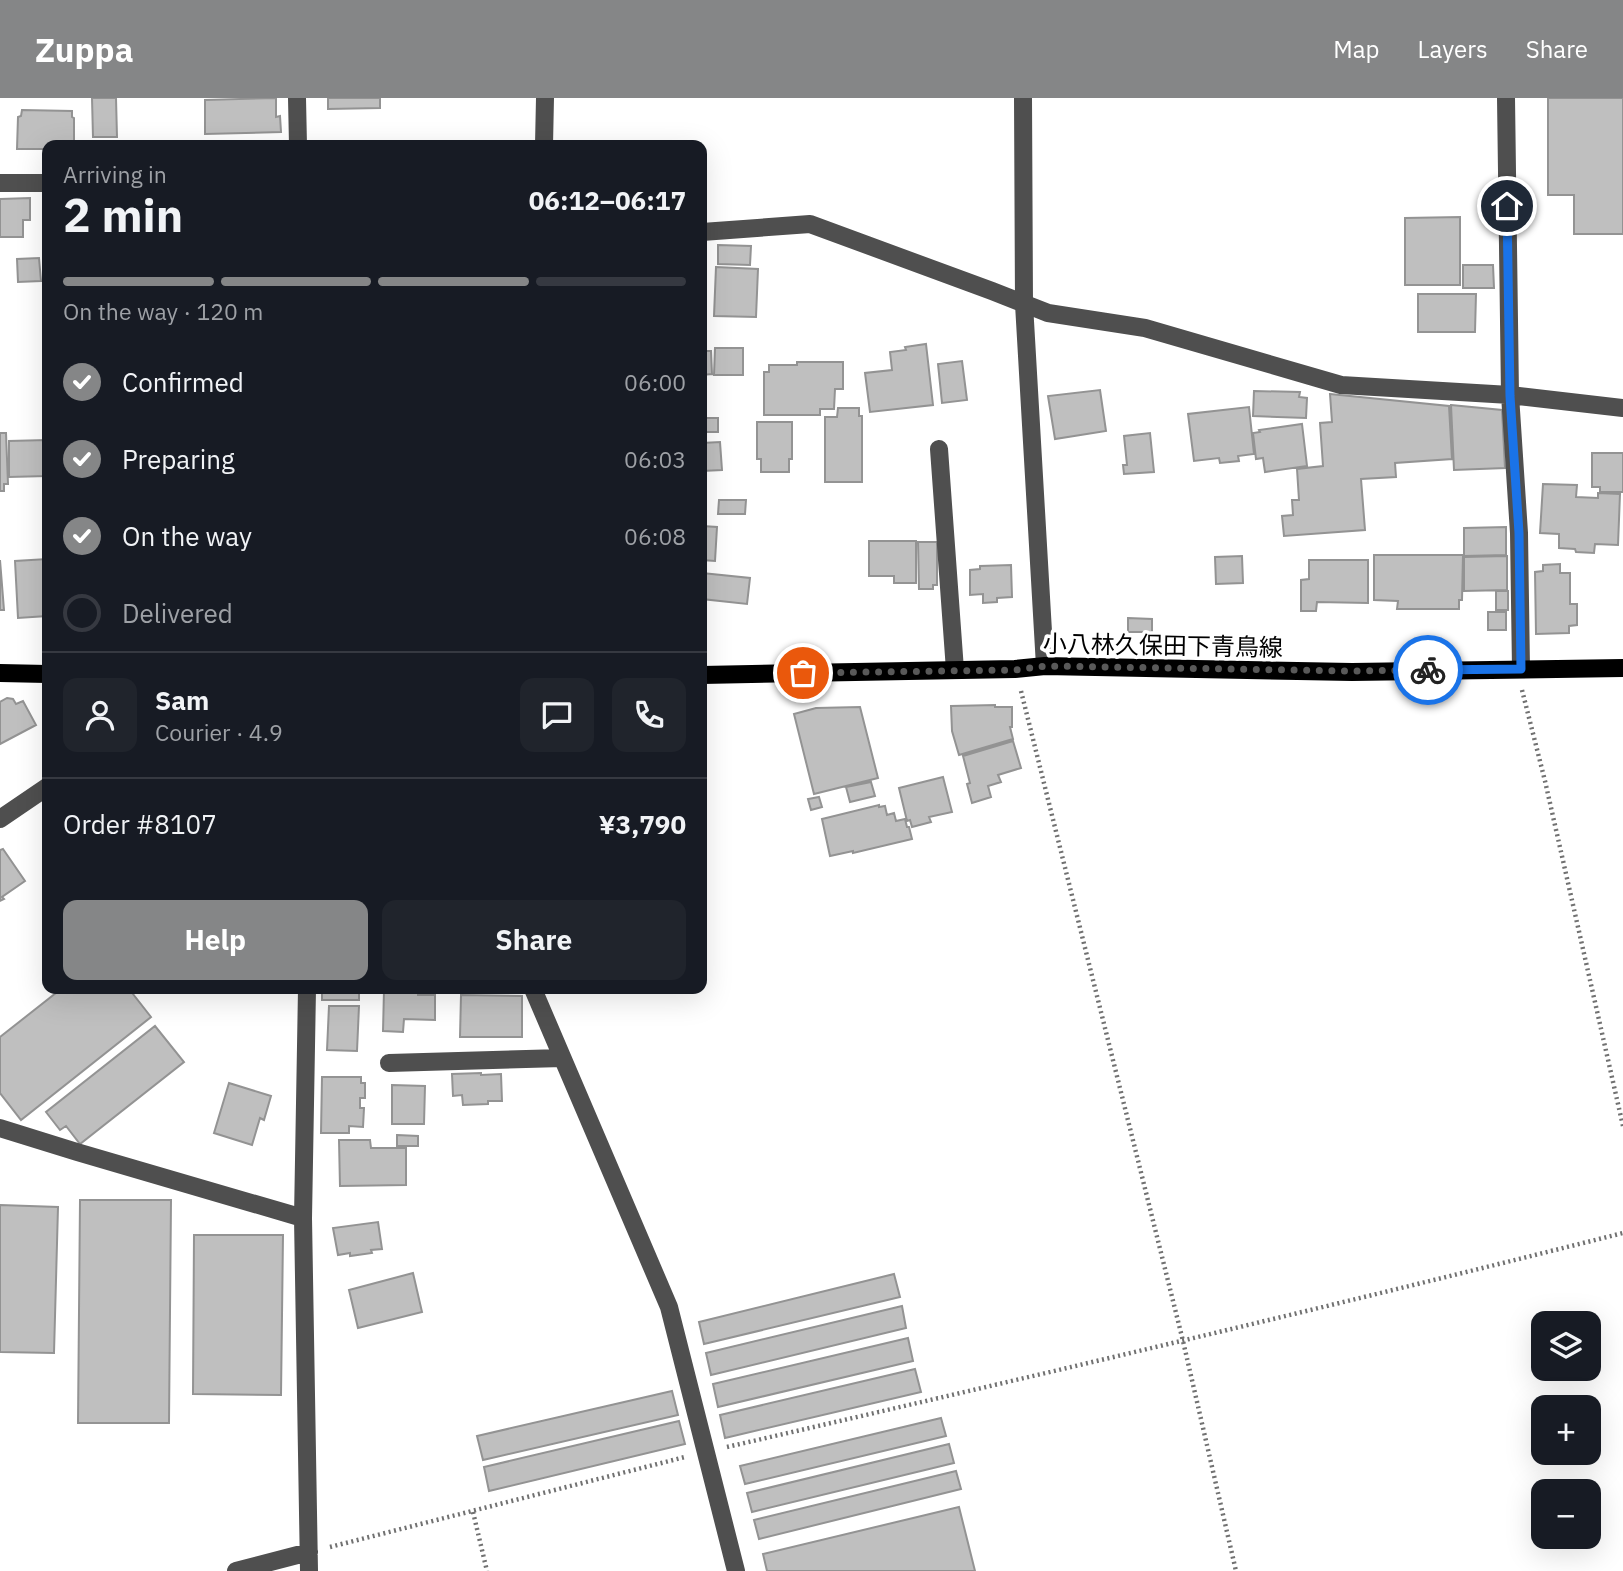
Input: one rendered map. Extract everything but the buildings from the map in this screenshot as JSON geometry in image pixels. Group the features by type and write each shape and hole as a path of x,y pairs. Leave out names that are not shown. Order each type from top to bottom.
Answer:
{"main road":[{"name":"小八林久保田下青鳥線","path":"707,675 1015,670 1045,666 1352,671 1623,668"},
{"path":"0,673 42,674"}],"street":[{"path":"297,98 298,140"},
{"path":"544,140 545,98"},
{"path":"1023,98 1024,304 1045,666"},
{"path":"1506,98 1510,396 1519,533 1521,669"},
{"path":"0,183 42,183"},
{"path":"707,232 810,224 1048,313 1145,328 1341,385 1510,396 1623,408"},
{"path":"939,449 955,670"},
{"path":"0,819 42,790"},
{"path":"307,994 303,1217 309,1571"},
{"path":"535,994 669,1307 736,1571"},
{"path":"389,1063 562,1058"},
{"path":"0,1128 303,1217"},
{"path":"236,1571 309,1552"}],"path":[{"path":"1521,669 1522,688 1623,1126"},
{"path":"1015,670 1183,1341 1236,1571"},
{"path":"309,1552 707,1452 1431,1282 1623,1233"},
{"path":"473,1512 487,1571"}],"way so far":[{"path":"803,673 1015,670 1045,666 1428,670"}],"route":[{"path":"1428,670 1521,669 1519,533 1510,396 1507,206"}]}
